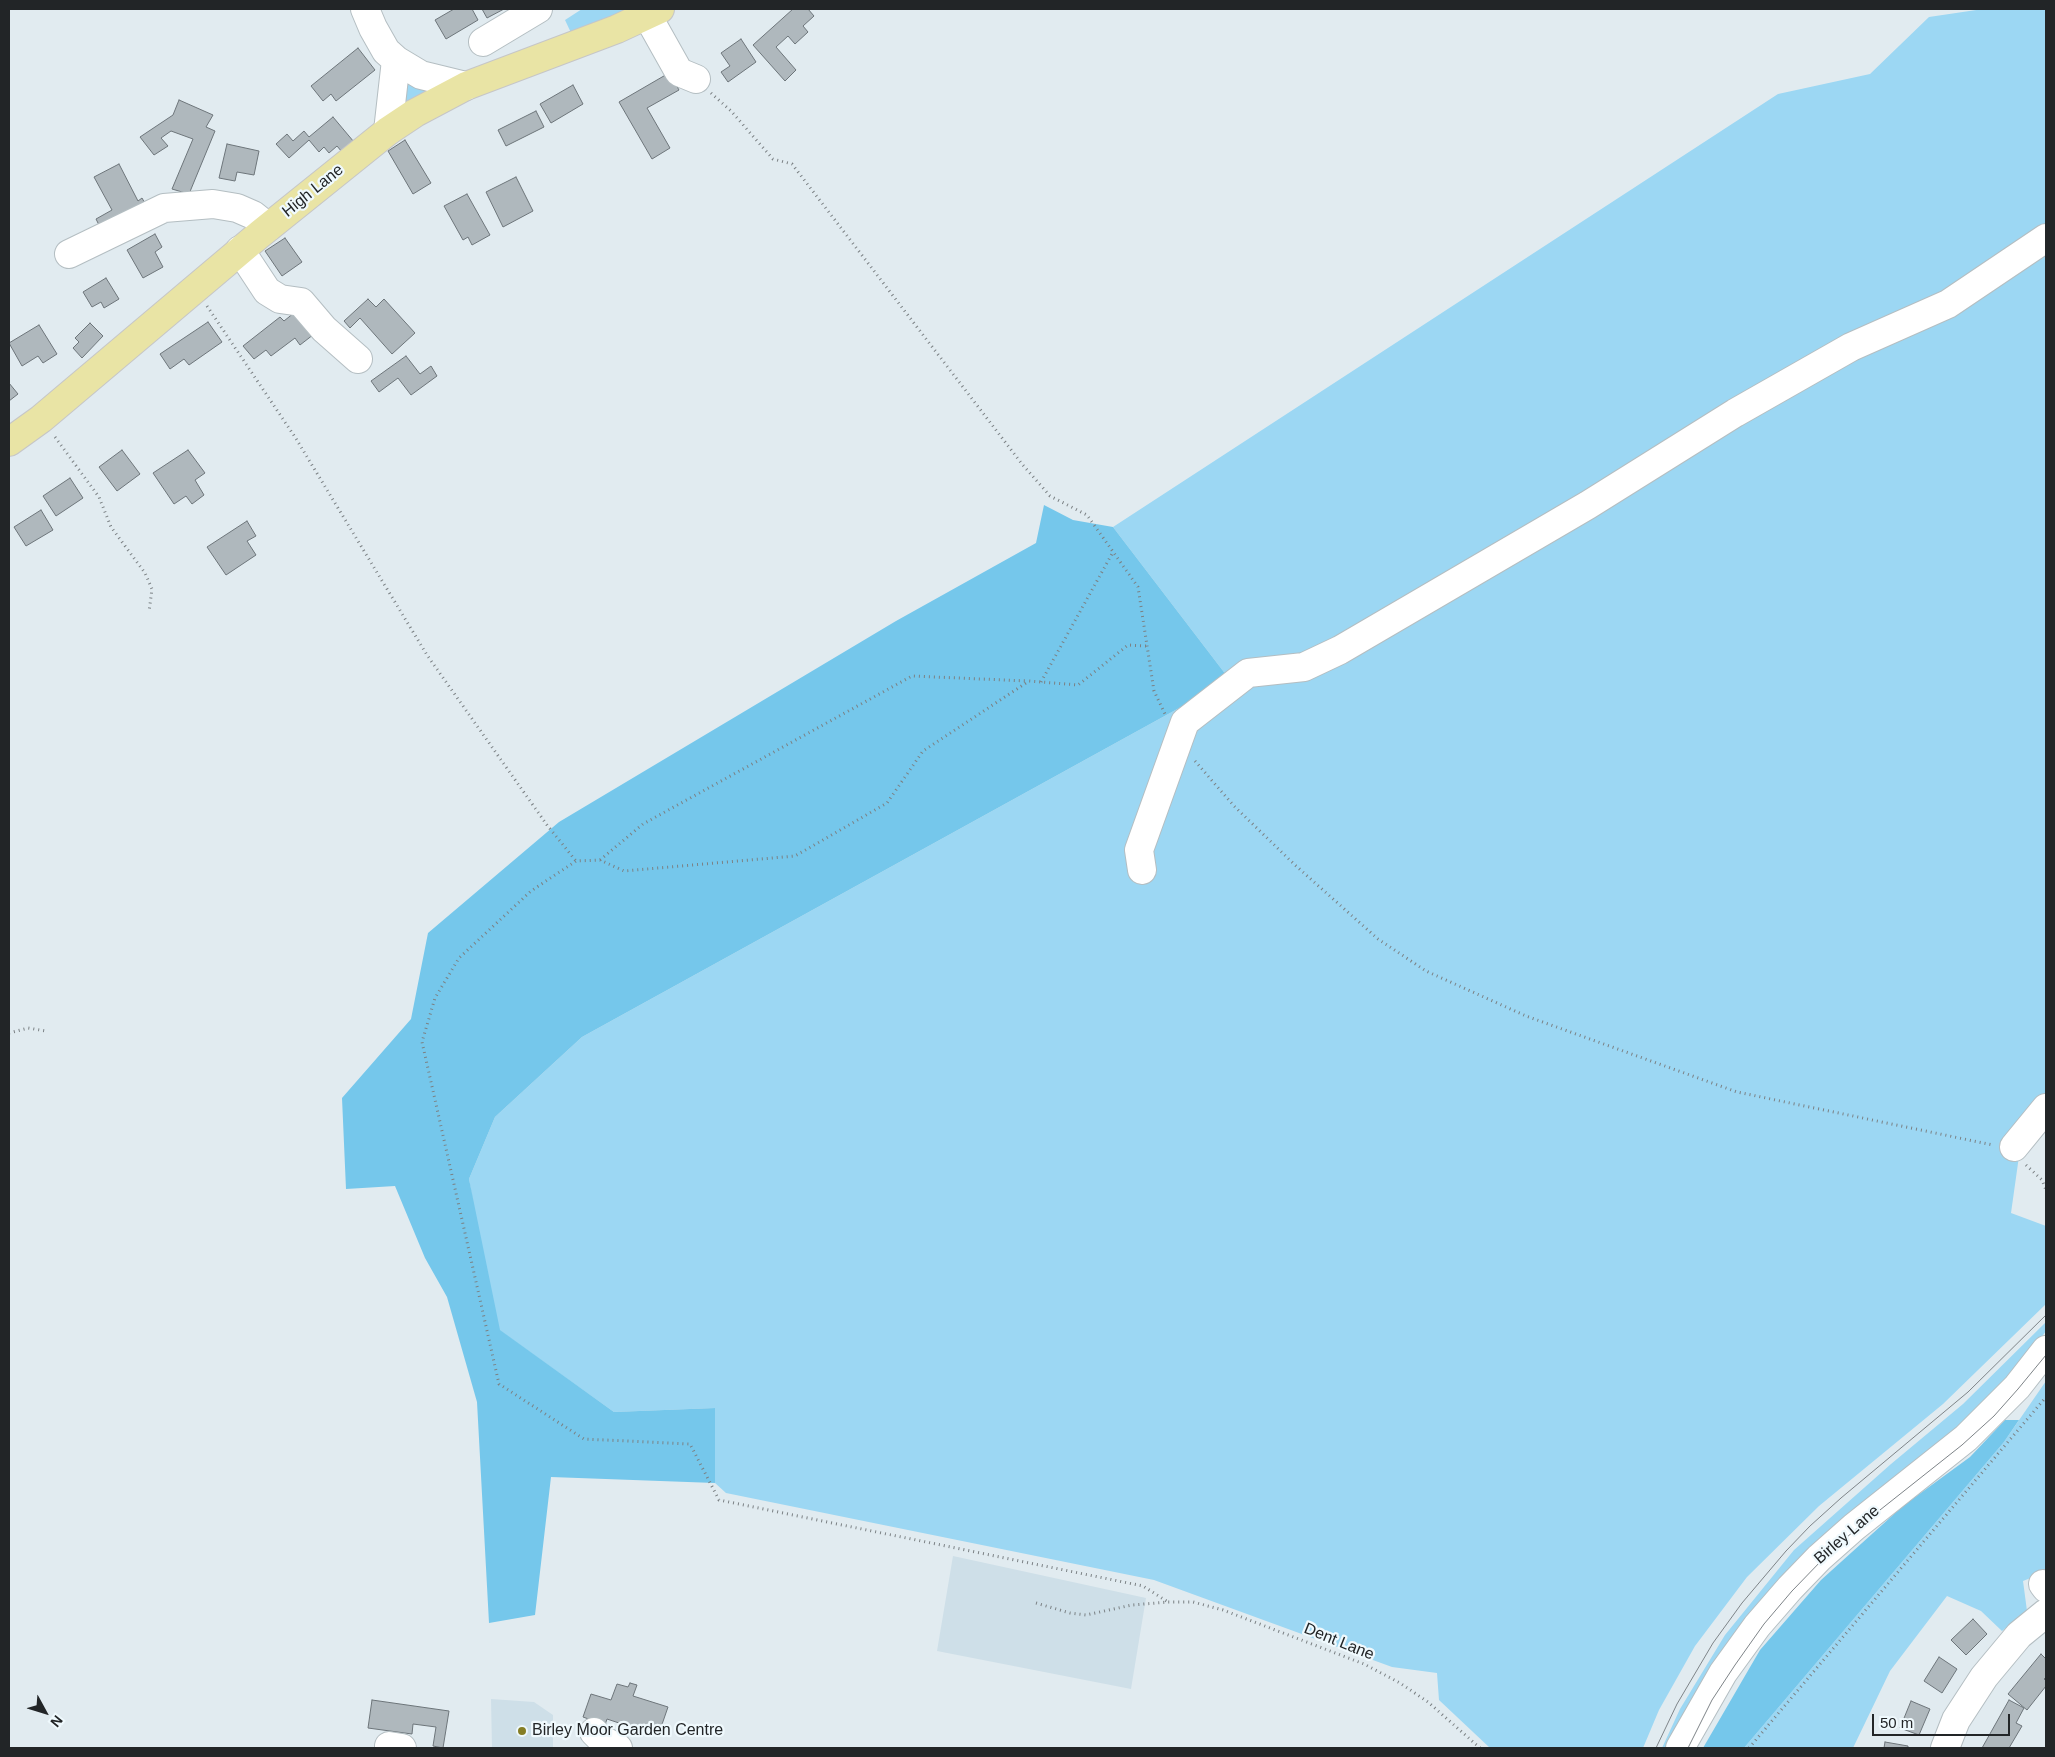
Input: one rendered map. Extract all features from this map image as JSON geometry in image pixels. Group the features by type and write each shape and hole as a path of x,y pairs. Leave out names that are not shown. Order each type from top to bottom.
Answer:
{"main road":[{"name":"High Lane","path":"9,442 41,419 268,227 388,131 415,113 466,86 617,29 654,12"}],"street":[{"path":"365,9 372,28 386,51 396,60 421,75 466,86"},
{"path":"484,42 538,9"},
{"path":"654,12 680,72 696,79"},
{"path":"388,131 396,60"},
{"path":"69,254 164,208 213,204 237,208 253,215 268,227"},
{"path":"1142,870 1139,850 1186,722 1248,673 1304,667 1340,650 1588,505 1744,408 1851,347 1948,304 2046,238"},
{"path":"240,250 267,291 280,299 301,302 324,329 358,359"},
{"path":"2014,1146 2046,1108"},
{"name":"Birley Lane","path":"1680,1748 1723,1673 1757,1626 1790,1588 1819,1558 1854,1527 1966,1438 2017,1387 2046,1350"},
{"path":"1945,1748 1956,1720 1984,1676 2019,1635 2046,1613"},
{"path":"594,1732 601,1739 618,1748"}],"path":[{"path":"696,79 731,111 773,158 792,164 1022,464 1050,496 1087,515 1138,587 1154,691 1178,742 1234,806 1295,865 1378,939 1426,971 1526,1016 1737,1092 1983,1143 2014,1146 2023,1161 2042,1180 2046,1190"},
{"path":"195,288 295,437 427,655 547,825 576,861"},
{"path":"41,419 99,497 112,527 145,573 152,589 149,612"},
{"path":"1041,682 1113,552"},
{"path":"600,860 643,824 912,676 1078,685 1128,645 1146,646"},
{"path":"1029,681 923,751 888,802 795,856 624,871 600,860 576,861 531,891 459,958 435,998 422,1042 499,1384 584,1439 690,1444 719,1500 1143,1586 1168,1602"},
{"path":"9,1033 28,1028 46,1031"},
{"path":"1750,1748 2046,1397"},
{"name":"Dent Lane","path":"1036,1603 1070,1613 1086,1615 1132,1605 1168,1602 1193,1602 1223,1610 1364,1664 1400,1683 1428,1702 1480,1748"}],"shaded area":[{"path":"582,9 628,9 573,37 565,20"},
{"path":"1983,9 2046,9 2046,1114 2020,1149 2011,1213 2046,1226 2046,1304 1943,1404 1819,1506 1747,1577 1695,1646 1659,1710 1643,1748 1490,1748 1439,1700 1437,1673 1392,1667 1154,1580 726,1493 715,1483 715,1408 614,1412 499,1330 482,1256 469,1179 495,1117 582,1037 1230,680 1113,527 1778,94 1870,74 1929,17"},
{"path":"405,80 435,91 401,110"},
{"path":"1044,505 1073,520 1113,527 1230,680 582,1037 495,1117 469,1179 500,1330 614,1412 715,1408 715,1483 551,1477 535,1615 489,1623 477,1402 447,1297 425,1258 395,1186 346,1189 342,1098 411,1019 428,933 559,822 896,621 1036,543"},
{"path":"2046,1322 2046,1331 2031,1352 1983,1407 1887,1484 1671,1748 1662,1748 1680,1709 1725,1635 1794,1550 1891,1464 1963,1404"},
{"path":"2046,1381 2046,1572 2023,1581 2027,1611 2002,1631 1981,1611 1947,1596 1890,1671 1853,1748 1744,1748 2004,1442"},
{"path":"2005,1420 2019,1420 2004,1442 1744,1748 1703,1748 1760,1650 1821,1580 1903,1506 1970,1457"},
{"path":"953,1556 1146,1598 1131,1689 937,1651"},
{"name":"Birley Moor Garden Centre","path":"491,1699 534,1702 553,1715 553,1748 492,1748"}],"building":[{"path":"454,9 472,9 478,20 446,39 435,20"},
{"path":"482,9 504,9 487,18"},
{"path":"793,9 808,9 814,16 803,26 808,32 795,44 788,36 776,47 796,70 785,81 753,45"},
{"path":"741,39 756,62 728,82 721,72 730,66 721,53"},
{"path":"358,48 375,70 336,101 331,94 323,101 311,86"},
{"path":"669,73 679,90 647,108 670,148 652,159 619,102"},
{"path":"573,85 583,104 551,123 540,104"},
{"path":"179,100 213,115 206,127 215,131 189,194 172,189 193,139 171,131 161,138 168,146 154,155 140,137 173,115"},
{"path":"536,111 544,127 506,146 498,130"},
{"path":"333,117 354,142 342,152 337,146 329,153 324,147 319,152 309,140 289,158 276,144 287,134 293,141 304,131 309,137"},
{"path":"405,140 431,183 413,194 388,151"},
{"path":"227,144 259,151 254,175 237,172 235,181 219,178"},
{"path":"119,164 138,201 142,198 147,207 102,231 96,219 112,210 94,177"},
{"path":"516,177 533,211 503,227 486,192"},
{"path":"467,194 490,235 472,245 468,237 463,240 444,206"},
{"path":"155,234 162,247 155,252 163,267 143,278 127,250"},
{"path":"285,238 302,262 282,276 265,251"},
{"path":"106,278 119,299 104,308 101,302 92,307 83,292"},
{"path":"368,299 376,307 384,299 415,333 392,354 360,318 350,328 344,321"},
{"path":"300,308 318,331 300,345 295,338 271,356 266,350 254,359 243,346 280,317 284,321"},
{"path":"208,322 222,342 189,365 184,359 170,369 160,354"},
{"path":"90,323 103,336 82,358 73,348 79,342 75,338"},
{"path":"39,325 57,354 43,363 38,356 22,366 9,343"},
{"path":"406,356 420,374 431,366 437,376 411,395 398,378 379,392 371,381"},
{"path":"9,383 18,394 9,401"},
{"path":"122,450 140,474 117,491 99,467"},
{"path":"188,450 205,473 195,480 204,495 192,504 186,496 174,504 153,473"},
{"path":"70,478 83,498 56,516 43,496"},
{"path":"41,510 53,530 26,546 14,527"},
{"path":"247,521 256,536 247,541 256,555 226,575 207,547"},
{"path":"1973,1619 1987,1634 1966,1655 1951,1640"},
{"path":"2041,1654 2046,1659 2046,1677 2044,1679 2046,1686 2027,1710 2008,1694"},
{"path":"1939,1657 1957,1669 1942,1693 1924,1681"},
{"path":"630,1683 637,1685 633,1696 668,1707 658,1736 607,1719 605,1725 583,1717 591,1694 611,1700 617,1684 628,1687"},
{"path":"372,1700 449,1711 443,1748 433,1746 436,1727 413,1724 412,1734 368,1728"},
{"path":"2009,1700 2024,1708 2016,1723 2022,1726 2009,1748 1982,1748"},
{"path":"1911,1701 1930,1709 1919,1735 1900,1728"},
{"path":"1885,1742 1908,1746 1908,1748 1884,1748"}],"tram line":[{"path":"1656,1748 1677,1704 1713,1643 1742,1603 1786,1551 1841,1498 1968,1392 2046,1315"},
{"path":"1688,1748 1712,1700 1735,1665 1764,1624 1792,1591 1856,1529 1962,1445 1994,1416 2046,1355"}],"place":[{"name":"Birley Moor Garden Centre","path":"522,1731"}]}
